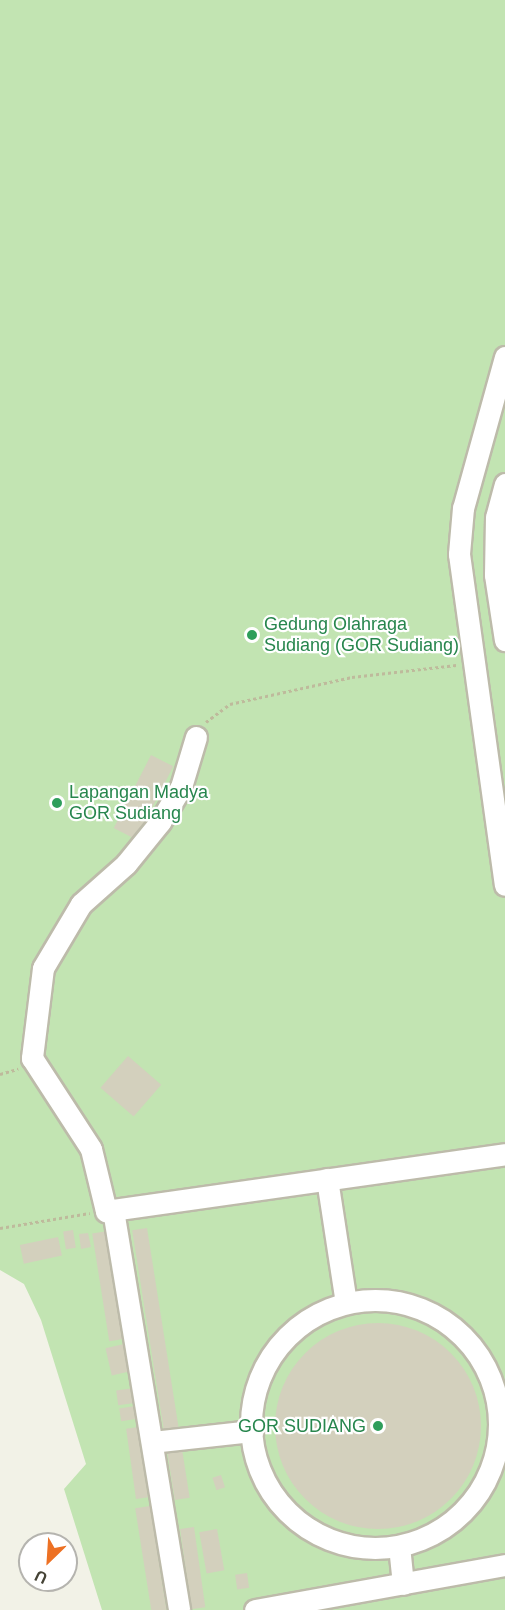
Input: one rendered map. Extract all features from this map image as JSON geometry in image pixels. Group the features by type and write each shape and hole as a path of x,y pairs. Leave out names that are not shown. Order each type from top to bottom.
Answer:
{"street":[{"path":"505,357 487,406 462,508 459,554 472,663 505,885"},
{"path":"505,484 496,517 495,575 505,640"},
{"path":"179,1610 113,1210 113,1168 48,1066 53,945 81,904 126,864 160,822 181,787 196,737"},
{"path":"113,1210 505,1154"},
{"path":"327,1179 346,1303"},
{"path":"379,1300 412,1306 442,1320 479,1359 501,1398 499,1438 477,1492 436,1533 399,1546 351,1545 323,1537 291,1516 267,1485 252,1431 260,1374 281,1341 311,1317 346,1303 379,1300"},
{"path":"152,1443 252,1431"},
{"path":"399,1546 403,1584"},
{"path":"255,1610 505,1564"}],"path":[{"path":"196,737 209,717 230,704 352,677 472,663"},
{"path":"0,1228 113,1210"}],"green space":[{"name":"Gedung Olahraga Sudiang (GOR Sudiang)","path":"0,0 505,0 505,1610 102,1610 64,1489 86,1464 41,1320 24,1284 0,1270"}],"building":[{"path":"151,755 173,766 136,839 114,828"},
{"path":"128,1056 161,1085 134,1117 100,1088"},
{"path":"147,1228 190,1498 175,1500 132,1230"},
{"path":"73,1230 76,1248 66,1249 63,1232"},
{"path":"108,1231 125,1339 109,1341 92,1234"},
{"path":"88,1233 91,1247 81,1249 79,1234"},
{"path":"58,1237 62,1256 24,1264 20,1245"},
{"name":"GOR SUDIANG","path":"388,1323 418,1330 444,1346 458,1360 474,1386 480,1406 480,1446 474,1466 458,1492 444,1506 418,1522 398,1528 368,1529 338,1522 312,1506 298,1492 282,1466 276,1446 275,1416 282,1386 298,1360 312,1346 338,1330 358,1324"},
{"path":"124,1344 130,1371 112,1376 105,1348"},
{"path":"134,1388 136,1403 118,1405 116,1391"},
{"path":"135,1406 137,1419 121,1421 119,1409"},
{"path":"138,1427 148,1497 136,1499 126,1429"},
{"path":"221,1475 225,1487 216,1490 212,1478"},
{"path":"150,1506 166,1610 151,1610 135,1508"},
{"path":"194,1527 205,1607 191,1609 180,1529"},
{"path":"217,1529 224,1570 207,1573 199,1532"},
{"path":"247,1573 249,1588 237,1590 235,1575"}],"place":[{"name":"Gedung Olahraga Sudiang (GOR Sudiang)","path":"252,635"},
{"name":"Lapangan Madya GOR Sudiang","path":"57,803"},
{"name":"GOR SUDIANG","path":"378,1426"}]}
